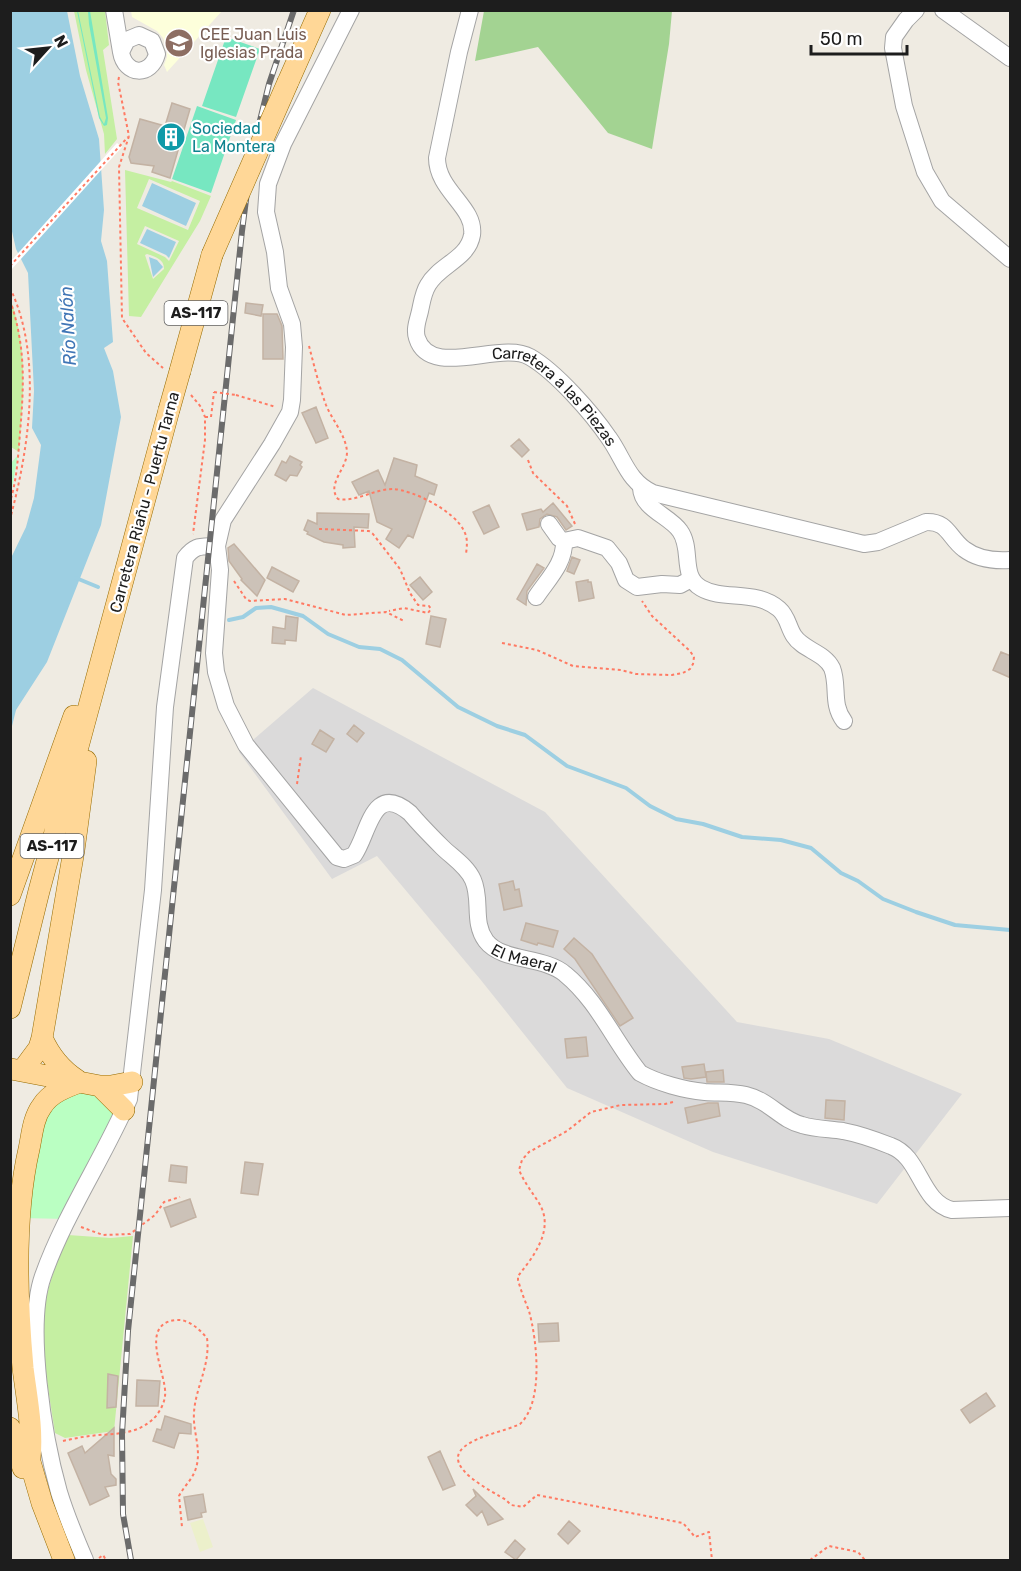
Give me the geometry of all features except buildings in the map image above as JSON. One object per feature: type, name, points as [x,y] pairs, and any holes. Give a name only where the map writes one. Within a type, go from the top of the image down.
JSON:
[{"type":"main road","name":"Carretera Riañu - Puertu Tarna","points":[[10,1008],[94,685],[212,255],[320,10]]},
{"type":"main road","points":[[10,895],[81,696],[106,641]]},
{"type":"main road","points":[[21,1070],[39,1048],[42,1038],[75,839],[91,729],[94,685]]},
{"type":"main road","points":[[42,1038],[54,1061],[66,1073],[90,1084],[124,1110]]},
{"type":"main road","points":[[21,1070],[90,1084],[117,1086],[132,1082]]},
{"type":"main road","points":[[21,1070],[38,1082],[40,1089],[25,1168],[20,1218],[19,1299],[23,1368],[32,1436],[30,1459]]},
{"type":"main road","points":[[36,1115],[43,1103],[53,1094],[66,1087],[90,1084]]},
{"type":"main road","points":[[10,1383],[42,1503],[64,1560]]},
{"type":"main road","points":[[10,1428],[29,1484],[42,1503]]},
{"type":"street","points":[[115,10],[122,20],[139,35],[146,37],[155,47],[157,54],[151,66],[145,70],[131,69],[125,65],[115,10]]},
{"type":"street","points":[[290,412],[294,347],[292,324],[279,288],[275,252],[266,212],[268,184],[283,144],[351,10]]},
{"type":"street","name":"Carretera a las Piezas","points":[[470,10],[459,52],[437,158],[437,168],[445,186],[466,211],[470,219],[472,235],[463,252],[428,284],[416,327],[417,339],[429,353],[441,357],[459,358],[508,351],[519,352],[530,357],[565,385],[608,436],[634,482],[642,488]]},
{"type":"street","points":[[916,10],[894,37],[892,48],[904,105],[925,172],[942,201],[1011,259]]},
{"type":"street","points":[[943,10],[1011,58]]},
{"type":"street","points":[[121,52],[127,40],[139,35]]},
{"type":"street","name":"El Maeral","points":[[290,412],[273,444],[224,520],[218,553],[220,570],[214,653],[216,672],[226,706],[246,745],[337,857],[350,858],[358,849],[363,833],[376,809],[384,804],[393,803],[402,806],[459,862],[472,878],[478,894],[477,921],[487,942],[508,954],[545,963],[566,974],[593,1005],[640,1073],[649,1078],[688,1089],[734,1093],[758,1098],[803,1126],[844,1131],[893,1147],[906,1156],[930,1194],[944,1208],[952,1210],[1011,1208]]},
{"type":"street","points":[[844,721],[837,708],[834,678],[829,663],[794,637],[788,621],[779,609],[758,598],[708,591],[691,579],[687,547],[680,530],[650,505],[642,494],[642,488],[653,493],[864,544],[878,542],[926,522],[933,522],[940,524],[967,551],[995,561],[1011,560]]},
{"type":"street","points":[[549,524],[559,538],[607,548],[619,563],[626,580],[633,586],[643,588],[662,584],[680,585],[691,579]]},
{"type":"street","points":[[536,597],[560,563],[564,549],[571,540]]},
{"type":"street","points":[[86,1560],[60,1493],[48,1441],[40,1385],[36,1314],[43,1275],[68,1219],[129,1099],[153,890],[165,707],[185,558],[192,549],[198,547],[218,553]]},
{"type":"path","points":[[118,82],[129,136],[119,167],[122,318],[146,353],[178,378],[201,407],[205,417],[206,440],[198,484],[192,549]]},
{"type":"path","points":[[10,266],[129,136]]},
{"type":"path","points":[[10,288],[21,318],[26,342],[29,384],[22,474],[10,519]]},
{"type":"path","points":[[10,300],[21,343],[24,379],[18,474],[10,502]]},
{"type":"path","points":[[309,343],[327,407],[346,444],[347,457],[334,485],[335,496],[338,500],[346,501],[392,489],[401,490],[424,500],[443,509],[462,526],[467,541],[466,554]]},
{"type":"path","points":[[205,417],[211,417],[214,392],[236,395],[290,412]]},
{"type":"path","points":[[528,460],[534,473],[567,506],[571,540]]},
{"type":"path","points":[[218,553],[246,599],[250,601],[285,599],[346,615],[386,612],[404,608],[428,613],[431,609],[429,606],[418,605],[400,569],[369,531],[319,529]]},
{"type":"path","points":[[502,643],[537,650],[573,666],[621,670],[645,675],[676,675],[690,669],[693,657],[681,642],[652,616],[641,600],[640,593],[643,588]]},
{"type":"path","points":[[386,612],[404,621]]},
{"type":"path","points":[[294,805],[301,756]]},
{"type":"path","points":[[688,1089],[682,1096],[665,1104],[621,1105],[591,1112],[567,1131],[529,1152],[520,1164],[522,1176],[542,1208],[544,1225],[539,1246],[518,1276],[535,1341],[537,1376],[534,1392],[525,1420],[463,1447],[459,1459],[460,1466],[469,1477],[511,1505],[523,1508],[537,1495],[683,1523],[695,1537],[709,1532],[712,1560],[716,1560]]},
{"type":"path","points":[[68,1219],[95,1233],[130,1234],[155,1215],[164,1202],[180,1197]]},
{"type":"path","points":[[48,1441],[61,1442],[92,1436],[122,1434],[151,1422],[160,1410],[165,1397],[157,1354],[157,1335],[167,1322],[175,1320],[187,1322],[196,1327],[207,1338],[208,1357],[195,1409],[194,1421],[198,1446],[196,1468],[193,1477],[179,1496],[182,1527]]},
{"type":"path","points":[[810,1560],[829,1546],[858,1552],[865,1560]]},
{"type":"path","points":[[100,1560],[98,1558],[103,1555],[106,1560]]},
{"type":"shaded area","name":"CEE Juan Luis Iglesias Prada","points":[[131,10],[222,11],[167,72],[164,65],[167,48],[163,38],[157,31],[132,17]]},
{"type":"shaded area","points":[[313,688],[545,812],[737,1022],[829,1039],[962,1094],[877,1204],[713,1152],[567,1088],[377,856],[332,879],[239,752]]},
{"type":"shaded area","points":[[203,1519],[213,1547],[200,1552],[190,1523]]},
{"type":"green space","points":[[74,11],[105,11],[109,45],[103,50],[117,139],[105,154],[104,134],[86,70]]},
{"type":"green space","points":[[77,11],[100,117],[104,124],[106,118],[89,24],[88,11],[90,11],[108,118],[107,125],[104,126],[99,118]]},
{"type":"green space","points":[[484,11],[672,11],[652,149],[608,133],[538,47],[475,61]]},
{"type":"green space","points":[[226,37],[260,49],[236,117],[202,106]]},
{"type":"green space","points":[[197,106],[236,120],[211,193],[172,179]]},
{"type":"green space","points":[[125,170],[172,181],[211,196],[200,221],[141,317],[129,316]],"holes":[[[149,179],[200,201],[188,230],[137,208]],[[145,226],[179,241],[169,261],[137,244]],[[145,255],[156,257],[164,266],[164,269],[153,279]]]},
{"type":"green space","points":[[11,300],[20,340],[23,376],[19,452],[11,447]]},
{"type":"green space","points":[[18,455],[11,494],[11,463]]},
{"type":"green space","points":[[80,1082],[124,1110],[68,1219],[20,1218],[36,1115]]},
{"type":"green space","points":[[68,1235],[111,1238],[133,1236],[114,1431],[65,1438],[55,1433],[45,1367],[43,1333],[48,1291]]},
{"type":"water","name":"Río Nalón","points":[[11,11],[67,11],[80,76],[99,139],[104,210],[101,241],[107,261],[113,342],[104,348],[113,371],[121,417],[101,525],[47,662],[16,710],[11,730],[11,558],[26,527],[34,498],[41,445],[32,428],[34,391],[28,273],[16,249],[11,227]]},
{"type":"water","points":[[152,183],[196,203],[186,226],[142,206]]},
{"type":"water","points":[[147,229],[176,242],[169,258],[140,243]]},
{"type":"water","points":[[149,257],[157,260],[163,267],[153,277]]},
{"type":"pier","points":[[117,143],[122,147],[11,270],[11,261]]},
{"type":"waterway","points":[[76,578],[98,587]]},
{"type":"waterway","points":[[229,620],[243,617],[256,608],[271,607],[303,616],[328,634],[359,647],[380,649],[402,660],[458,707],[497,726],[525,735],[567,766],[626,788],[650,806],[676,819],[703,824],[742,837],[781,840],[811,848],[841,873],[858,881],[883,899],[955,925],[1010,930]]},
{"type":"railway","points":[[131,1560],[123,1514],[122,1434],[128,1331],[242,231],[252,153],[269,84],[294,10]]},
{"type":"place","name":"CEE Juan Luis Iglesias Prada","points":[[179,43]]},
{"type":"place","name":"Sociedad La Montera","points":[[171,137]]}]
